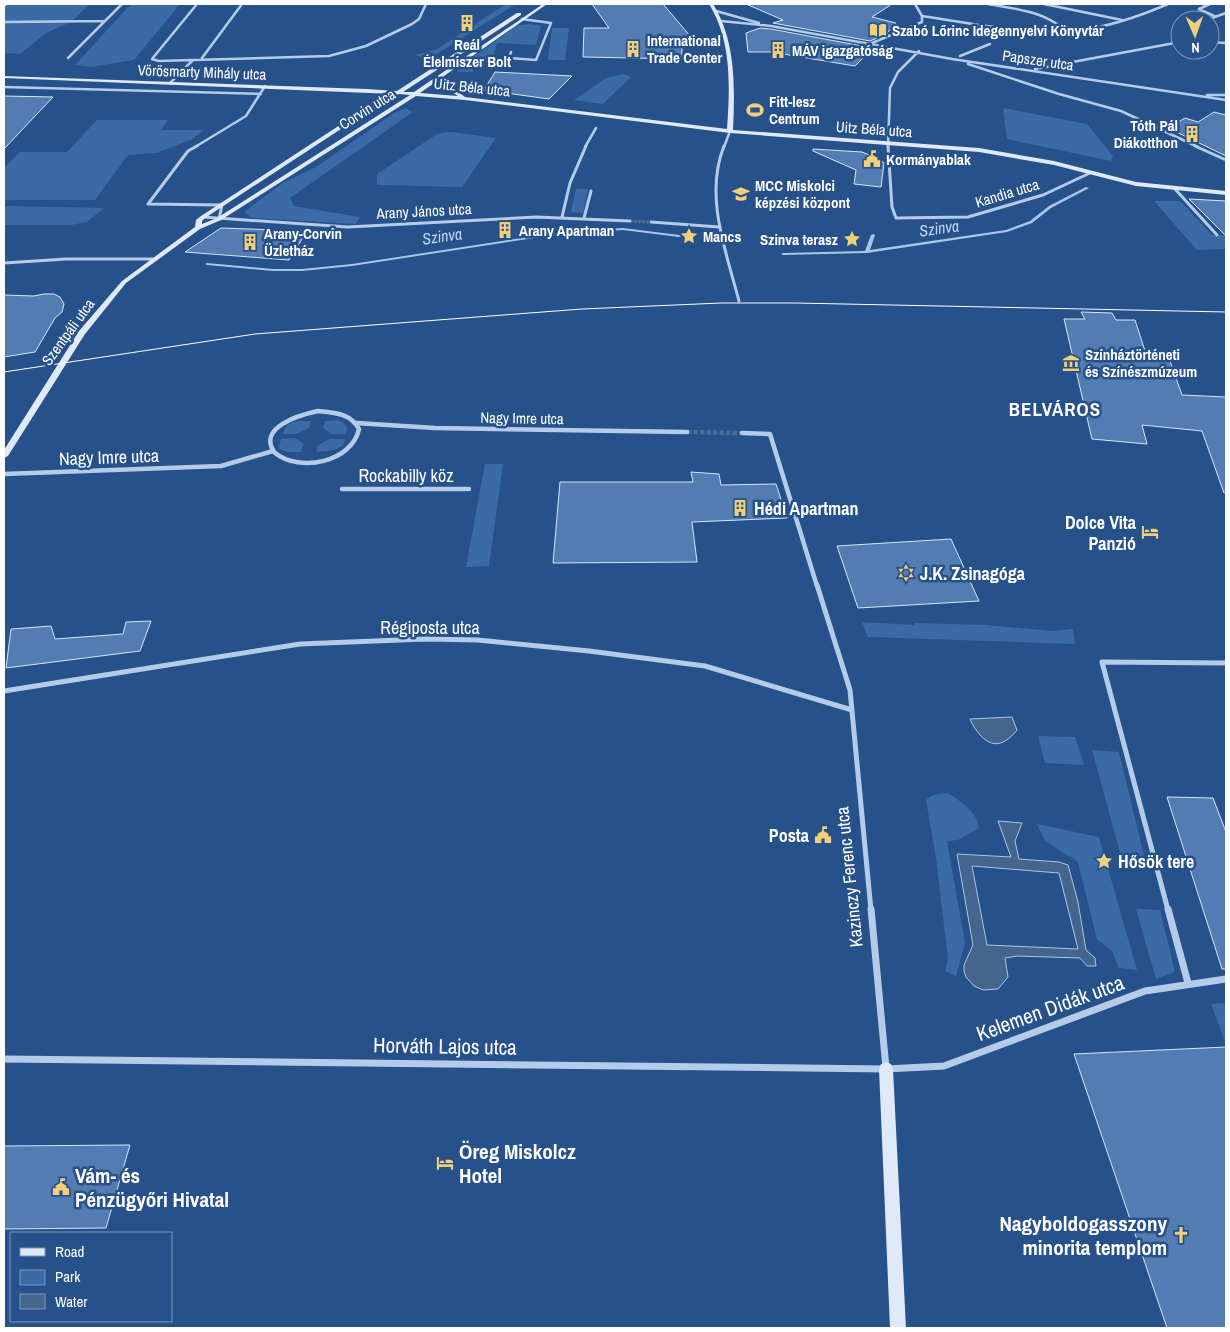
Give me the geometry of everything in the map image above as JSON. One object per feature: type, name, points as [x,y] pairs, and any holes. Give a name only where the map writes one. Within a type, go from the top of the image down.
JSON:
[{"type":"street","points":[[68,58],[122,4]]},
{"type":"street","name":"Vörösmarty Mihály utca","points":[[193,60],[159,61],[152,59],[197,4]]},
{"type":"street","points":[[202,58],[242,4]]},
{"type":"street","points":[[170,83],[193,60],[202,58],[334,56],[364,47],[412,24],[419,19],[426,4]]},
{"type":"street","name":"Corvin utca","points":[[203,217],[534,4]]},
{"type":"street","name":"Corvin utca","points":[[175,244],[198,228],[219,219],[415,94],[545,4]]},
{"type":"street","points":[[711,4],[721,21],[732,98],[730,131],[719,160],[716,189],[719,227],[739,301]]},
{"type":"street","points":[[872,44],[922,22],[922,16],[915,4]]},
{"type":"street","points":[[988,4],[1043,16],[1056,21],[1065,30]]},
{"type":"street","points":[[1044,4],[1122,20]]},
{"type":"street","points":[[922,16],[1009,27],[1065,30],[1088,28],[1122,20],[1168,4]]},
{"type":"street","points":[[1201,10],[1199,9],[1210,4]]},
{"type":"street","points":[[716,11],[771,26]]},
{"type":"street","points":[[511,52],[509,58],[536,60],[551,23],[522,20]]},
{"type":"street","points":[[4,22],[105,21]]},
{"type":"street","points":[[721,21],[771,26]]},
{"type":"street","name":"Papszer utca","points":[[771,26],[956,60],[1226,100]]},
{"type":"street","points":[[960,56],[990,44]]},
{"type":"street","points":[[1028,70],[1170,44]]},
{"type":"street","points":[[888,143],[890,88],[898,72],[919,52]]},
{"type":"street","points":[[956,60],[1059,94],[1121,111],[1226,160]]},
{"type":"street","points":[[440,76],[444,84],[465,98]]},
{"type":"street","name":"Vörösmarty Mihály utca","points":[[4,77],[399,92]]},
{"type":"street","points":[[219,219],[222,205],[148,204],[188,151],[239,122],[252,109],[265,86]]},
{"type":"street","points":[[4,87],[261,94]]},
{"type":"street","points":[[366,90],[374,96],[377,102],[375,106]]},
{"type":"street","name":"Uitz Béla utca","points":[[399,92],[465,98],[730,131],[1004,154],[1136,184],[1226,193]]},
{"type":"street","name":"Papszer utca","points":[[1202,96],[1226,95]]},
{"type":"street","points":[[400,102],[425,98],[465,98]]},
{"type":"street","points":[[562,217],[571,180],[586,143],[596,128]]},
{"type":"street","name":"Kandia utca","points":[[888,143],[892,206],[896,218],[968,216],[1043,195],[1090,173]]},
{"type":"street","points":[[1175,189],[1217,235]]},
{"type":"street","points":[[584,218],[591,191]]},
{"type":"street","points":[[198,228],[199,220],[203,217]]},
{"type":"street","name":"Arany János utca","points":[[203,217],[348,227],[562,217],[630,221]]},
{"type":"street","points":[[651,222],[719,227]]},
{"type":"street","name":"Szentpáli utca","points":[[4,456],[82,332],[124,282],[175,244]]},
{"type":"street","points":[[4,263],[94,259],[154,259]]},
{"type":"street","points":[[330,411],[341,413],[356,423],[359,430],[354,445],[335,458],[306,463],[293,462],[282,458],[274,451],[271,445],[271,437],[283,423],[293,417],[311,412],[330,411]]},
{"type":"street","name":"Nagy Imre utca","points":[[356,423],[435,428],[687,432]]},
{"type":"street","name":"Kazinczy Ferenc utca","points":[[742,433],[770,434],[850,690],[886,1069],[898,1328]]},
{"type":"street","name":"Nagy Imre utca","points":[[4,474],[221,466],[274,451]]},
{"type":"street","name":"Rockabilly köz","points":[[342,489],[469,489]]},
{"type":"street","name":"Régiposta utca","points":[[4,691],[300,644],[425,639],[478,640],[588,651],[705,666],[852,710]]},
{"type":"street","points":[[1188,983],[1102,662],[1226,663]]},
{"type":"street","name":"Kelemen Didák utca","points":[[886,1069],[944,1066],[1145,991],[1188,983],[1226,979]]},
{"type":"street","name":"Horváth Lajos utca","points":[[4,1059],[886,1069]]},
{"type":"green space","points":[[4,4],[90,4],[71,22],[46,33],[20,54],[4,53]]},
{"type":"green space","points":[[131,4],[180,4],[134,60],[91,67],[75,65]]},
{"type":"green space","points":[[506,4],[516,4],[432,57],[415,55],[437,49]]},
{"type":"green space","points":[[531,24],[541,26],[536,45],[497,43],[492,61],[473,61],[473,72],[457,72],[459,67],[518,25]]},
{"type":"green space","points":[[552,28],[569,28],[565,60],[548,60]]},
{"type":"green space","points":[[623,74],[631,77],[603,104],[574,100],[606,78]]},
{"type":"green space","points":[[405,108],[413,112],[290,198],[294,206],[360,217],[356,224],[252,218],[244,212],[283,183],[316,167],[393,114]]},
{"type":"green space","points":[[1003,108],[1087,124],[1113,156],[1111,161],[1007,139]]},
{"type":"green space","points":[[97,120],[168,120],[161,130],[204,130],[192,139],[157,153],[128,155],[95,200],[4,200],[4,168],[20,152],[67,152]]},
{"type":"green space","points":[[451,132],[496,138],[462,187],[377,185],[377,174],[437,134]]},
{"type":"green space","points":[[576,189],[588,189],[583,213],[571,212]]},
{"type":"green space","points":[[1154,201],[1180,201],[1212,235],[1224,235],[1226,238],[1226,249],[1197,250]]},
{"type":"green space","points":[[4,207],[104,208],[87,222],[71,225],[4,225]]},
{"type":"green space","points":[[338,420],[347,427],[346,434],[332,434],[323,428],[325,421]]},
{"type":"green space","points":[[299,421],[311,421],[309,428],[296,434],[283,434],[288,425]]},
{"type":"green space","points":[[295,438],[304,444],[301,452],[281,450],[279,446],[281,439]]},
{"type":"green space","points":[[330,439],[345,439],[343,446],[330,451],[316,452],[318,445]]},
{"type":"green space","points":[[485,464],[503,464],[489,566],[466,567]]},
{"type":"green space","points":[[862,622],[914,625],[914,623],[986,625],[1052,631],[1073,629],[1075,644],[868,637]]},
{"type":"green space","points":[[1038,736],[1075,737],[1084,765],[1045,763]]},
{"type":"green space","points":[[1092,750],[1119,752],[1145,860],[1122,860]]},
{"type":"green space","points":[[948,793],[972,812],[979,828],[958,840],[947,841],[965,943],[956,976],[945,971],[948,958],[936,858],[926,800],[933,795]]},
{"type":"green space","points":[[1037,824],[1099,837],[1137,970],[1119,968],[1112,951],[1097,939],[1078,862],[1045,841]]},
{"type":"green space","points":[[1136,909],[1160,910],[1175,972],[1156,979]]},
{"type":"green space","points":[[1226,1003],[1226,1044],[1211,1004]]},
{"type":"water","points":[[1012,717],[1017,730],[1009,739],[999,743],[988,742],[983,738],[975,729],[970,719]]},
{"type":"water","points":[[998,821],[1022,823],[1015,841],[1019,859],[1059,862],[1068,865],[1078,902],[1086,950],[1095,958],[1096,966],[1087,966],[1080,958],[1017,956],[1005,958],[1008,977],[998,989],[983,990],[974,986],[966,977],[964,965],[973,945],[957,854],[1011,857]],"holes":[[[972,866],[1059,873],[1078,949],[987,945]]]},
{"type":"building","name":"International Trade Center","points":[[592,4],[663,4],[691,37],[682,41],[682,59],[583,57],[584,28],[609,28]]},
{"type":"building","points":[[746,4],[892,4],[872,17],[896,23],[886,34],[870,41],[773,23],[783,20]]},
{"type":"building","name":"MÁV igazgatóság","points":[[760,28],[873,48],[855,66],[771,52],[748,52],[746,33]]},
{"type":"building","points":[[495,72],[572,76],[549,99],[484,90]]},
{"type":"building","points":[[4,96],[53,97],[4,149]]},
{"type":"building","name":"Tóth Pál Diákotthon","points":[[1214,112],[1226,115],[1226,156],[1168,128],[1185,118],[1198,122]]},
{"type":"building","points":[[813,149],[862,152],[875,157],[884,163],[881,187],[854,184],[856,170],[813,151]]},
{"type":"building","points":[[1189,199],[1226,201],[1226,236]]},
{"type":"building","name":"Arany-Corvin Üzletház","points":[[221,228],[307,231],[289,260],[185,252]]},
{"type":"building","points":[[54,294],[60,297],[64,304],[62,312],[55,318],[35,352],[4,357],[4,295],[34,296]]},
{"type":"building","points":[[1081,312],[1112,313],[1116,320],[1135,320],[1148,360],[1170,361],[1182,395],[1226,397],[1226,492],[1224,493],[1202,431],[1142,425],[1147,444],[1092,439],[1064,319],[1085,319]]},
{"type":"building","points":[[691,472],[719,474],[721,485],[776,484],[787,518],[692,522],[697,562],[553,563],[560,482],[693,482]]},
{"type":"building","name":"J.K. Zsinagóga","points":[[951,539],[979,601],[858,608],[837,546]]},
{"type":"building","points":[[151,621],[140,651],[6,668],[11,629],[51,626],[55,639],[123,634],[126,622]]},
{"type":"building","points":[[1167,797],[1213,798],[1226,832],[1226,969],[1222,969]]},
{"type":"building","name":"Nagyboldogasszony minorita templom","points":[[1226,1047],[1226,1328],[1167,1328],[1074,1054]]},
{"type":"building","name":"Vám- és Pénzügyőri Hivatal","points":[[130,1145],[106,1228],[4,1229],[4,1146]]},
{"type":"waterway","name":"Szinva","points":[[867,252],[1007,231],[1031,222],[1050,207],[1087,188]]},
{"type":"waterway","name":"Szinva","points":[[207,264],[273,270],[302,270],[352,265],[561,233],[623,229],[679,236]]},
{"type":"waterway","points":[[867,252],[873,235]]},
{"type":"waterway","name":"Szinva","points":[[783,254],[867,252]]},
{"type":"tunnel","points":[[630,221],[651,222]]},
{"type":"tunnel","points":[[687,432],[742,433]]},
{"type":"tram line","points":[[4,372],[255,334],[582,309],[721,303],[796,303],[1226,312]]},
{"type":"place","name":"Reál Élelmiszer Bolt","points":[[467,23]]},
{"type":"place","name":"Szabó Lőrinc Idegennyelvi Könyvtár","points":[[878,30]]},
{"type":"place","name":"International Trade Center","points":[[633,49]]},
{"type":"place","name":"MÁV igazgatóság","points":[[778,50]]},
{"type":"place","name":"Fitt-lesz Centrum","points":[[755,110]]},
{"type":"place","name":"Tóth Pál Diákotthon","points":[[1192,134]]},
{"type":"place","name":"Kormányablak","points":[[872,159]]},
{"type":"place","name":"MCC Miskolci képzési központ","points":[[741,194]]},
{"type":"place","name":"Arany Apartman","points":[[505,230]]},
{"type":"place","name":"Mancs","points":[[689,236]]},
{"type":"place","name":"Szinva terasz","points":[[852,239]]},
{"type":"place","name":"Arany-Corvin Üzletház","points":[[250,242]]},
{"type":"place","name":"Színháztörténeti és Színészmúzeum","points":[[1071,363]]},
{"type":"place","name":"Hédi Apartman","points":[[740,508]]},
{"type":"place","name":"Dolce Vita Panzió","points":[[1150,532]]},
{"type":"place","name":"J.K. Zsinagóga","points":[[906,573]]},
{"type":"place","name":"Posta","points":[[823,835]]},
{"type":"place","name":"Hősök tere","points":[[1104,861]]},
{"type":"place","name":"Öreg Miskolcz Hotel","points":[[445,1163]]},
{"type":"place","name":"Vám- és Pénzügyőri Hivatal","points":[[61,1187]]},
{"type":"place","name":"Nagyboldogasszony minorita templom","points":[[1181,1235]]},
{"type":"district","name":"BELVÁROS","points":[[1055,409]]}]
